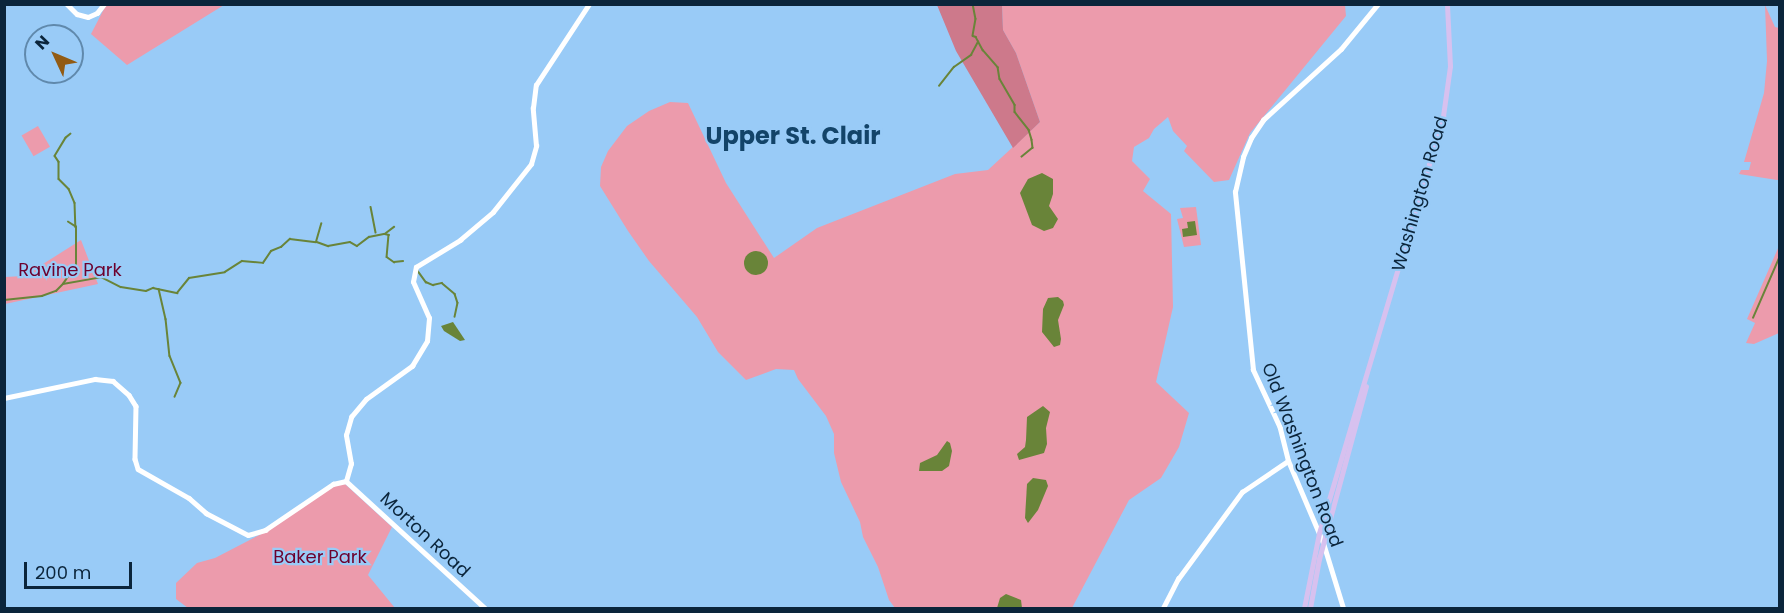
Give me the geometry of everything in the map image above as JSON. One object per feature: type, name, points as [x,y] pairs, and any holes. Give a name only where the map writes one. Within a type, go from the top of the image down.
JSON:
[{"type":"main road","name":"Washington Road","points":[[1304,609],[1319,533],[1367,381],[1443,116],[1450,59],[1447,4]]},
{"type":"main road","name":"Washington Road","points":[[1310,609],[1323,543],[1367,381]]},
{"type":"street","points":[[68,4],[77,14],[88,16],[97,13],[104,4]]},
{"type":"street","points":[[4,398],[95,379],[113,381],[129,395],[136,406],[135,459],[138,469],[189,498],[206,513],[248,535],[265,530],[333,484],[346,481],[351,464],[346,435],[351,417],[366,399],[412,366],[427,341],[429,318],[413,282],[416,267],[460,240],[493,212],[531,164],[536,146],[533,108],[536,85],[589,4]]},
{"type":"street","name":"Old Washington Road","points":[[1343,609],[1323,543],[1288,461],[1275,416],[1261,391],[1253,370],[1235,202],[1237,178],[1251,138],[1263,120],[1341,49],[1378,4]]},
{"type":"street","points":[[1163,609],[1178,579],[1242,492],[1288,461]]},
{"type":"street","name":"Morton Road","points":[[346,481],[485,609]]},
{"type":"green space","points":[[106,5],[224,5],[127,65],[91,34]]},
{"type":"green space","points":[[1002,5],[1345,5],[1346,16],[1250,133],[1229,180],[1214,182],[1184,151],[1187,146],[1173,131],[1168,117],[1154,129],[1149,138],[1134,147],[1132,161],[1150,179],[1143,191],[1171,214],[1173,307],[1156,382],[1189,413],[1179,447],[1161,478],[1129,500],[1072,608],[895,608],[889,600],[878,567],[863,537],[860,522],[841,482],[834,453],[834,434],[826,416],[798,379],[794,370],[776,369],[746,380],[718,352],[697,317],[649,261],[628,231],[600,186],[601,167],[608,151],[627,126],[649,111],[670,102],[688,103],[726,183],[774,258],[817,228],[955,174],[988,170],[1040,122],[1016,53],[1003,30]]},
{"type":"green space","points":[[1765,5],[1775,27],[1779,28],[1780,180],[1739,174],[1741,170],[1749,170],[1751,162],[1744,162],[1764,93],[1767,61]]},
{"type":"green space","points":[[38,126],[50,147],[34,156],[22,136]]},
{"type":"green space","points":[[1196,207],[1201,245],[1184,247],[1177,219],[1183,218],[1180,208]]},
{"type":"green space","name":"Ravine Park","points":[[81,240],[98,284],[5,304],[5,277],[24,276]]},
{"type":"green space","points":[[1779,246],[1779,333],[1754,344],[1746,343],[1755,323],[1747,319]]},
{"type":"green space","name":"Baker Park","points":[[336,484],[345,484],[392,527],[368,575],[395,608],[188,608],[176,599],[176,583],[197,563],[215,558],[265,532]]},
{"type":"shaded area","points":[[937,5],[1002,5],[1003,30],[1016,53],[1040,122],[1013,148],[956,51]]},
{"type":"shaded area","points":[[1042,173],[1053,179],[1053,194],[1049,206],[1058,219],[1053,228],[1044,231],[1032,225],[1020,193],[1028,179]]},
{"type":"shaded area","points":[[1195,221],[1197,235],[1183,237],[1182,229],[1188,228],[1187,222]]},
{"type":"shaded area","points":[[756,251],[764,255],[768,263],[764,271],[756,275],[748,271],[744,263],[748,255]]},
{"type":"shaded area","points":[[1058,297],[1064,305],[1058,320],[1060,345],[1054,347],[1042,332],[1043,309],[1048,298]]},
{"type":"shaded area","points":[[453,322],[465,340],[460,341],[444,331],[441,326]]},
{"type":"shaded area","points":[[1043,406],[1050,412],[1044,453],[1019,460],[1017,454],[1025,447],[1027,417]]},
{"type":"shaded area","points":[[947,441],[952,451],[949,466],[942,471],[919,471],[920,463],[937,455]]},
{"type":"shaded area","points":[[1033,478],[1046,480],[1048,486],[1038,510],[1028,523],[1025,518],[1027,484]]},
{"type":"shaded area","points":[[1006,594],[1021,600],[1022,608],[997,608],[1000,598]]},
{"type":"waterway","points":[[973,4],[976,19],[973,36],[998,67],[1000,79],[1015,105],[1015,112],[1029,130],[1033,148],[1022,157]]},
{"type":"waterway","points":[[939,86],[954,67],[971,55],[978,42]]},
{"type":"waterway","points":[[71,134],[55,156],[59,162],[59,179],[69,189],[75,203],[76,227]]},
{"type":"waterway","points":[[371,207],[376,233]]},
{"type":"waterway","points":[[4,300],[42,296],[56,291],[63,284],[76,265],[76,227],[68,222]]},
{"type":"waterway","points":[[63,284],[101,277],[121,287],[146,291],[153,288],[177,293],[189,278],[225,272],[242,261],[263,263],[271,251],[281,247],[290,239],[316,242],[321,224]]},
{"type":"waterway","points":[[386,233],[394,227]]},
{"type":"waterway","points":[[317,242],[328,246],[350,242],[357,246],[369,237],[385,234],[389,235],[387,257],[394,262],[403,261]]},
{"type":"waterway","points":[[1753,318],[1780,256]]},
{"type":"waterway","points":[[418,271],[426,282],[433,285],[442,283],[455,294],[458,303],[455,317]]},
{"type":"waterway","points":[[159,289],[166,319],[170,356],[181,383],[175,397]]},
{"type":"district","name":"Upper St. Clair","points":[[793,136]]}]
